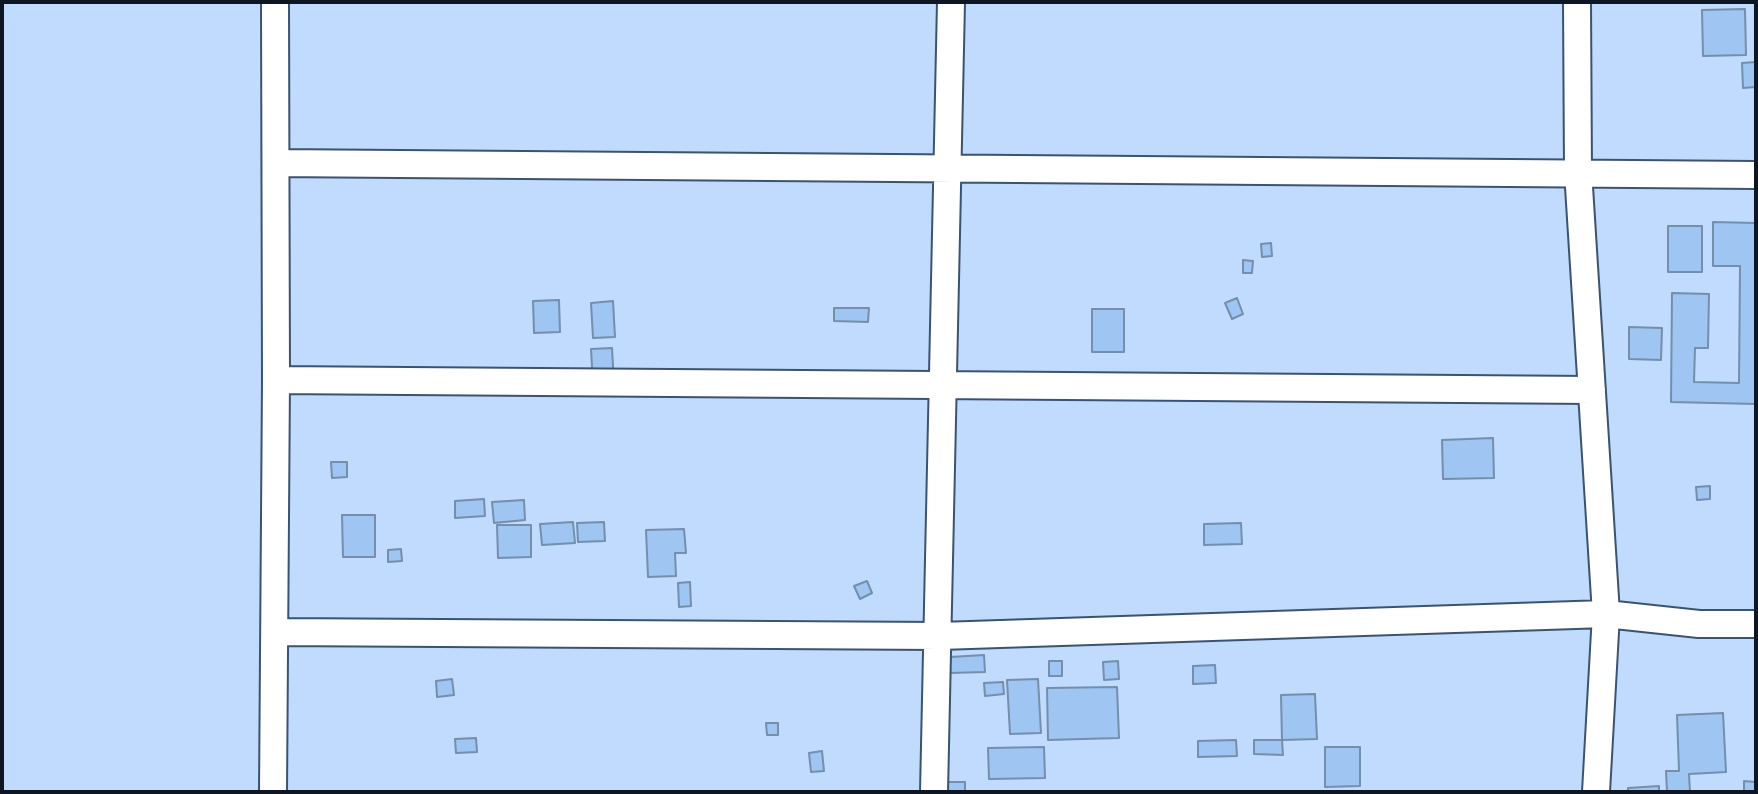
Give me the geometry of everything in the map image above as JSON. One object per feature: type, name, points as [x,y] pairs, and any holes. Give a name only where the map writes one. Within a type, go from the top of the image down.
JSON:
[{"type":"street","points":[[273,792],[275,2]]},
{"type":"street","points":[[934,792],[940,636],[951,2]]},
{"type":"street","points":[[1577,2],[1578,172],[1606,614],[1596,792]]},
{"type":"street","points":[[276,163],[1756,175]]},
{"type":"street","points":[[276,380],[1592,390]]},
{"type":"street","points":[[275,632],[940,636],[1606,614],[1699,624],[1756,624]]},
{"type":"building","points":[[1745,9],[1746,55],[1703,56],[1702,10]]},
{"type":"building","points":[[1756,62],[1756,87],[1743,88],[1742,63]]},
{"type":"building","points":[[1713,222],[1756,223],[1756,404],[1671,402],[1672,293],[1709,294],[1708,348],[1695,348],[1694,382],[1739,383],[1740,266],[1713,266]]},
{"type":"building","points":[[1668,226],[1702,226],[1702,272],[1668,272]]},
{"type":"building","points":[[1271,243],[1272,256],[1262,257],[1261,244]]},
{"type":"building","points":[[1243,260],[1253,261],[1252,273],[1243,273]]},
{"type":"building","points":[[1237,298],[1243,314],[1232,319],[1225,303]]},
{"type":"building","points":[[559,300],[560,332],[534,333],[533,301]]},
{"type":"building","points":[[613,301],[615,337],[593,338],[591,303]]},
{"type":"building","points":[[834,308],[869,308],[868,322],[834,321]]},
{"type":"building","points":[[1092,309],[1124,309],[1124,352],[1092,352]]},
{"type":"building","points":[[1629,327],[1662,328],[1661,360],[1629,359]]},
{"type":"building","points":[[612,348],[614,384],[593,385],[591,349]]},
{"type":"building","points":[[1493,438],[1494,478],[1443,479],[1442,440]]},
{"type":"building","points":[[331,462],[347,462],[347,477],[332,478]]},
{"type":"building","points":[[1710,486],[1710,499],[1697,500],[1696,487]]},
{"type":"building","points":[[484,499],[485,516],[455,518],[455,501]]},
{"type":"building","points":[[524,500],[525,520],[494,523],[492,502]]},
{"type":"building","points":[[342,515],[375,515],[375,557],[343,557]]},
{"type":"building","points":[[573,522],[575,543],[542,545],[540,524]]},
{"type":"building","points":[[604,522],[605,541],[578,542],[577,523]]},
{"type":"building","points":[[1241,523],[1242,544],[1204,545],[1204,524]]},
{"type":"building","points":[[497,525],[531,525],[531,557],[498,558]]},
{"type":"building","points":[[684,529],[686,553],[675,553],[676,576],[648,577],[646,530]]},
{"type":"building","points":[[401,549],[402,561],[388,562],[388,550]]},
{"type":"building","points":[[867,581],[872,593],[860,599],[854,586]]},
{"type":"building","points":[[690,582],[691,606],[679,607],[678,583]]},
{"type":"building","points":[[984,655],[985,672],[950,673],[950,657]]},
{"type":"building","points":[[1049,661],[1062,661],[1062,676],[1049,676]]},
{"type":"building","points":[[1118,661],[1119,679],[1104,680],[1103,662]]},
{"type":"building","points":[[1215,665],[1216,683],[1193,684],[1193,666]]},
{"type":"building","points":[[452,679],[454,695],[437,697],[436,681]]},
{"type":"building","points":[[1038,679],[1041,733],[1010,734],[1007,680]]},
{"type":"building","points":[[1003,682],[1004,694],[985,696],[984,683]]},
{"type":"building","points":[[1117,687],[1119,738],[1048,740],[1047,688]]},
{"type":"building","points":[[1315,694],[1317,739],[1282,740],[1281,695]]},
{"type":"building","points":[[1723,713],[1726,772],[1689,774],[1690,792],[1667,792],[1666,771],[1679,771],[1677,715]]},
{"type":"building","points":[[766,723],[778,723],[778,735],[767,735]]},
{"type":"building","points":[[476,738],[477,752],[456,753],[455,739]]},
{"type":"building","points":[[1236,740],[1237,756],[1198,757],[1198,741]]},
{"type":"building","points":[[1254,740],[1282,740],[1283,755],[1254,754]]},
{"type":"building","points":[[1044,747],[1045,778],[989,779],[988,748]]},
{"type":"building","points":[[1325,747],[1360,747],[1360,786],[1325,787]]},
{"type":"building","points":[[822,751],[824,771],[811,772],[809,753]]},
{"type":"building","points":[[1744,781],[1756,782],[1756,792],[1744,792]]},
{"type":"building","points":[[947,782],[965,782],[965,792],[947,792]]},
{"type":"building","points":[[1659,786],[1659,792],[1628,792],[1628,788]]}]
